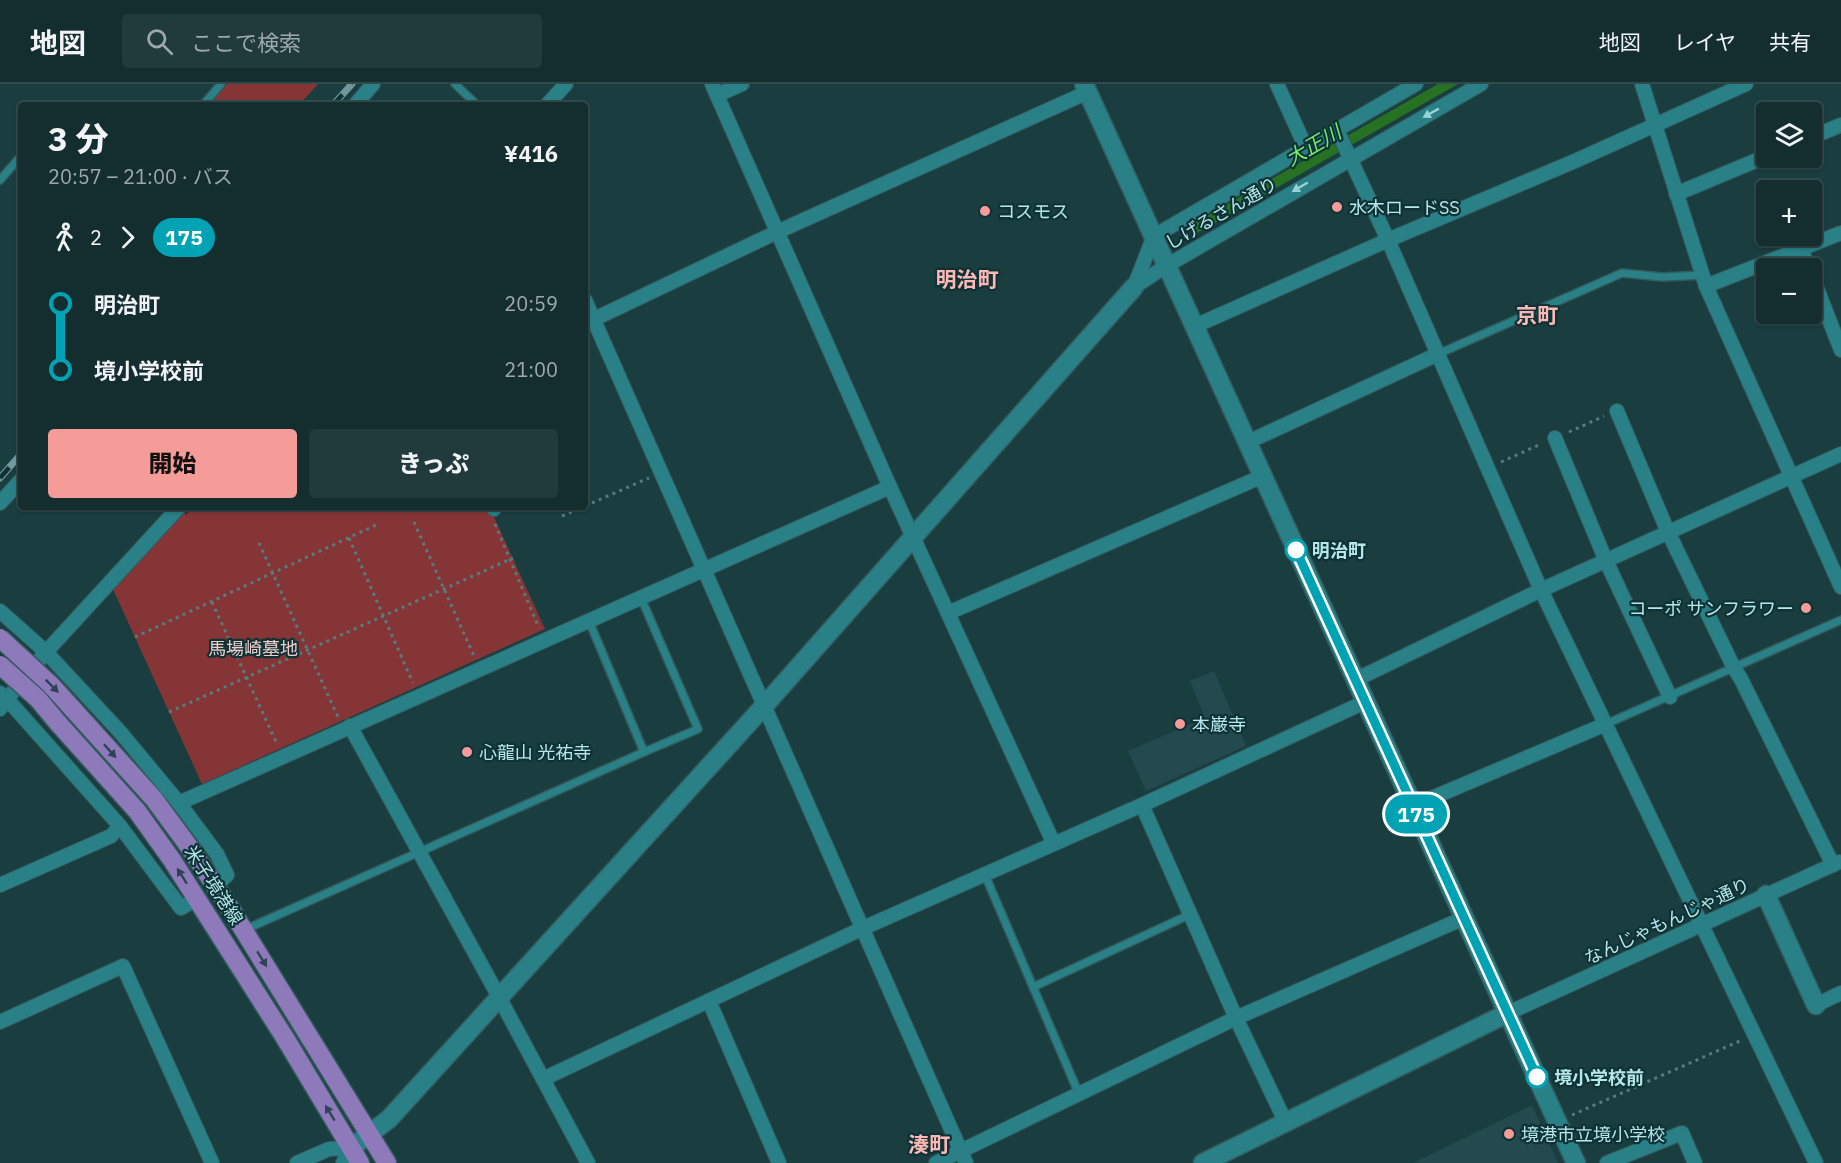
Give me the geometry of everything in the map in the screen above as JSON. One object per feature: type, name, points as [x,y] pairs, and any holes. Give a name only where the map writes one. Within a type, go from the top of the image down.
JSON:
[{"type":"main road","name":"米子境港線","points":[[0,638],[51,685],[154,799],[190,848],[244,930],[387,1163]]},
{"type":"main road","name":"米子境港線","points":[[0,665],[38,699],[137,811],[197,898],[285,1038],[351,1158]]},
{"type":"street","points":[[358,102],[373,84]]},
{"type":"street","points":[[550,102],[566,84]]},
{"type":"street","points":[[742,84],[714,90],[890,487],[1053,842]]},
{"type":"street","points":[[1277,84],[1306,148]]},
{"type":"street","points":[[297,1163],[328,1149],[351,1158],[370,1135],[389,1119],[764,706],[1134,287],[1154,236],[1416,84]]},
{"type":"street","name":"しげるさん通り","points":[[1134,287],[1351,158],[1482,84]]},
{"type":"street","points":[[1642,84],[1704,280],[1841,587]]},
{"type":"street","points":[[1195,326],[1746,84]]},
{"type":"street","points":[[963,1157],[662,473],[589,322],[1086,88],[1576,1163]]},
{"type":"street","points":[[1822,133],[1841,125]]},
{"type":"street","points":[[1336,130],[1388,240],[1541,590],[1816,1163]]},
{"type":"street","points":[[1676,194],[1756,161]]},
{"type":"street","points":[[1704,280],[1801,249],[1841,233]]},
{"type":"street","points":[[1801,249],[1805,258]]},
{"type":"street","points":[[1822,302],[1841,350]]},
{"type":"street","points":[[1248,442],[1438,354]]},
{"type":"street","points":[[1617,411],[1668,532],[1734,668],[1742,679],[1837,863]]},
{"type":"street","points":[[1555,438],[1606,561],[1670,697]]},
{"type":"street","points":[[1355,680],[1541,590],[1841,454]]},
{"type":"street","points":[[948,613],[1263,476]]},
{"type":"street","points":[[0,504],[18,483]]},
{"type":"street","points":[[179,803],[890,487]]},
{"type":"street","points":[[176,510],[2,700],[120,826],[181,908],[197,898]]},
{"type":"street","points":[[0,611],[46,652],[121,733],[179,803],[217,854],[227,875],[215,886]]},
{"type":"street","points":[[543,1078],[861,929],[1053,842],[1142,805],[1365,702]]},
{"type":"street","points":[[1413,806],[1606,724]]},
{"type":"street","points":[[347,728],[421,852],[588,1163]]},
{"type":"street","points":[[1142,805],[1236,1018],[1286,1123]]},
{"type":"street","points":[[0,885],[111,836],[120,826]]},
{"type":"street","name":"なんじゃもんじゃ通り","points":[[1508,1013],[1837,863]]},
{"type":"street","points":[[1766,895],[1815,1005],[1841,993]]},
{"type":"street","points":[[936,1163],[963,1157],[1079,1094],[1236,1018],[1464,918]]},
{"type":"street","points":[[0,1022],[123,966],[212,1163]]},
{"type":"street","points":[[710,1001],[779,1163]]},
{"type":"street","points":[[1203,1163],[1508,1013]]},
{"type":"street","points":[[1607,1163],[1682,1133],[1695,1163]]},
{"type":"lane","points":[[206,102],[221,84]]},
{"type":"lane","points":[[455,84],[474,102]]},
{"type":"lane","points":[[0,180],[18,159]]},
{"type":"lane","points":[[1438,354],[1622,273],[1662,277],[1697,277],[1704,280]]},
{"type":"lane","points":[[244,930],[698,729],[641,598]]},
{"type":"lane","points":[[1606,724],[1841,620]]},
{"type":"lane","points":[[590,621],[644,752]]},
{"type":"lane","points":[[986,874],[1079,1094]]},
{"type":"lane","points":[[1033,987],[1191,914]]},
{"type":"path","points":[[588,505],[662,473]]},
{"type":"path","points":[[493,510],[491,514],[512,559],[544,640]]},
{"type":"path","points":[[562,516],[577,510]]},
{"type":"path","points":[[414,522],[480,669]]},
{"type":"path","points":[[135,637],[376,525]]},
{"type":"path","points":[[349,538],[419,696]]},
{"type":"path","points":[[259,543],[308,651],[347,728]]},
{"type":"path","points":[[170,712],[512,559]]},
{"type":"path","points":[[212,602],[283,756]]},
{"type":"path","points":[[1571,1116],[1753,1035]]},
{"type":"shaded area","points":[[1438,84],[1458,84],[1194,235],[1189,226]]},
{"type":"shaded area","points":[[1214,671],[1246,746],[1146,791],[1128,751],[1205,718],[1190,681]]},
{"type":"shaded area","name":"境港市立境小学校","points":[[1532,1105],[1558,1163],[1413,1163]]},
{"type":"green space","points":[[227,84],[318,84],[302,102],[211,102]]},
{"type":"green space","name":"馬場崎墓地","points":[[190,510],[488,510],[490,515],[493,515],[545,629],[202,784],[112,587],[183,511],[186,515]]},
{"type":"railway","points":[[336,102],[352,84]]},
{"type":"railway","points":[[0,478],[18,457]]},
{"type":"bus line","name":"175","points":[[1296,550],[1537,1077]]},
{"type":"place","name":"水木ロードSS","points":[[1337,207]]},
{"type":"place","name":"コスモス","points":[[985,211]]},
{"type":"place","name":"明治町","points":[[1296,550]]},
{"type":"place","name":"コーポ サンフラワー","points":[[1806,608]]},
{"type":"place","name":"本巌寺","points":[[1180,724]]},
{"type":"place","name":"心龍山 光祐寺","points":[[467,752]]},
{"type":"place","name":"境小学校前","points":[[1537,1077]]},
{"type":"place","name":"境港市立境小学校","points":[[1509,1134]]},
{"type":"district","name":"明治町","points":[[967,279]]},
{"type":"district","name":"京町","points":[[1537,315]]},
{"type":"district","name":"湊町","points":[[929,1144]]},
{"type":"water label","name":"大正川","points":[[1313,145]]}]
